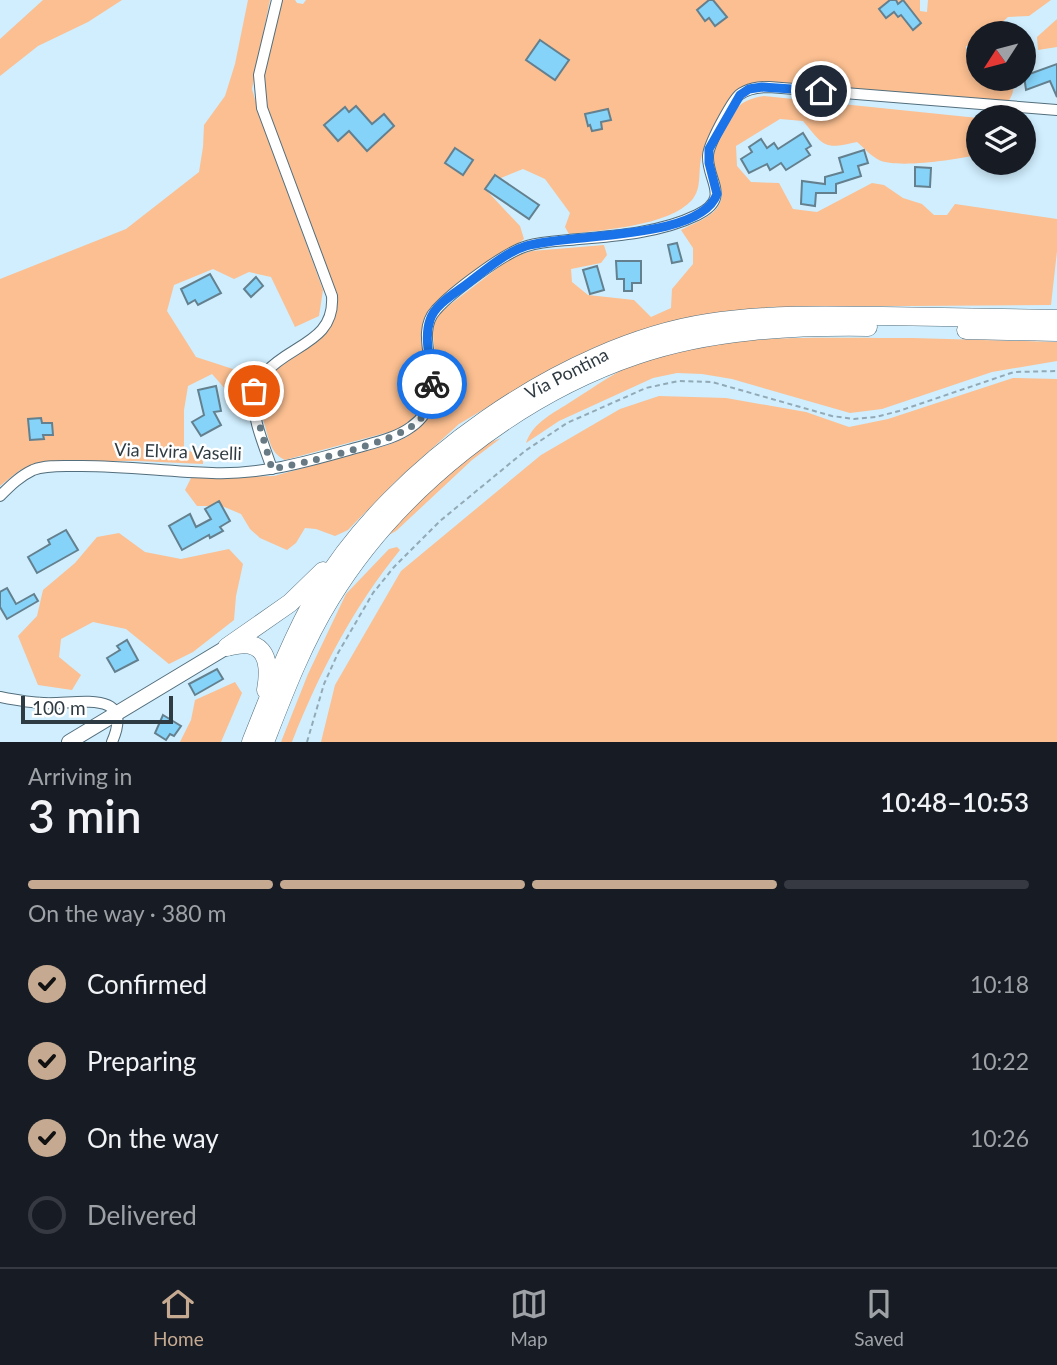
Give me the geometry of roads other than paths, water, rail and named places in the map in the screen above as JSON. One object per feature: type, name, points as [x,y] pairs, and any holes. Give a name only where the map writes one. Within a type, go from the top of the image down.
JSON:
[{"type":"highway","name":"Via Pontina","points":[[251,742],[298,630],[319,591],[371,521],[399,490],[488,418],[580,365],[659,333],[705,323],[781,314],[1057,319]]},
{"type":"highway","name":"Via Pontina","points":[[265,742],[311,634],[331,597],[381,530],[408,500],[452,462],[540,399],[586,376],[638,355],[706,338],[740,333],[853,327],[1057,332]]},
{"type":"highway","points":[[228,647],[304,590],[371,521]]},
{"type":"highway","points":[[228,647],[249,645],[259,649],[267,659],[268,678],[260,720]]},
{"type":"street","points":[[272,469],[255,409],[256,386],[277,361],[322,332],[333,310],[332,296],[262,108],[260,75],[277,0]]},
{"type":"street","name":"Via Elvira Vaselli","points":[[0,496],[23,476],[48,467],[91,466],[211,473],[272,469],[379,441],[406,430],[426,412],[432,398],[428,330],[431,316],[458,290],[512,253],[540,243],[648,230],[682,221],[709,207],[717,194],[708,159],[710,145],[736,99],[749,89],[769,87],[1057,110]]},
{"type":"street","points":[[69,742],[228,647]]},
{"type":"street","points":[[0,697],[44,704],[100,702],[110,706],[117,714],[118,726],[113,742]]}]
